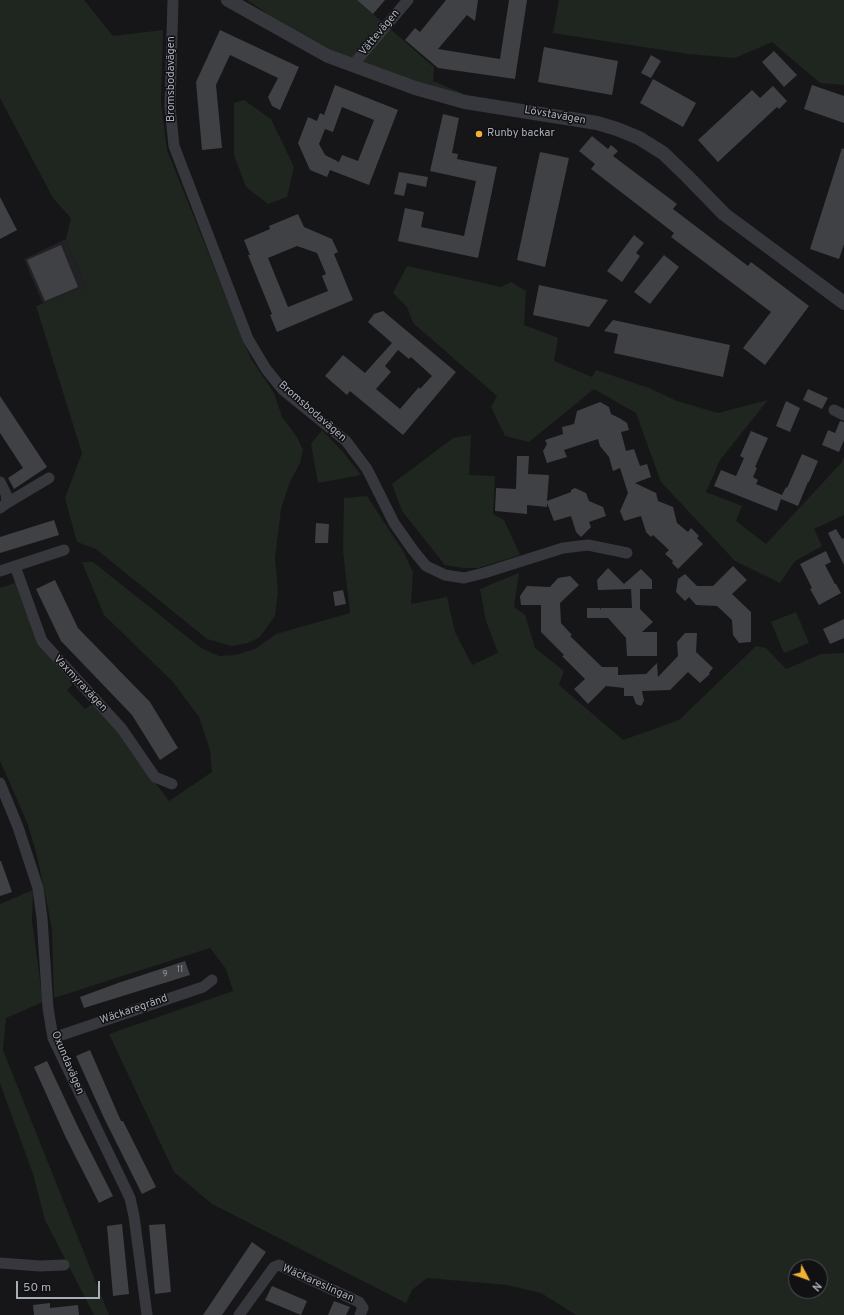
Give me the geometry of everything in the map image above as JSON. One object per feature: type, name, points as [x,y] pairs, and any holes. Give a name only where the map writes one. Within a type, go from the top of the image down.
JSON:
[{"type":"street","name":"Bromsbodavägen","points":[[174,0],[170,107],[174,146],[248,339],[266,369],[283,390],[346,441],[367,469],[394,523],[426,566],[444,575],[464,578],[563,548],[588,545],[627,553]]},
{"type":"street","name":"Lövstavägen","points":[[228,0],[328,56],[432,94],[465,102],[597,123],[618,129],[639,138],[663,153],[724,214],[844,303]]},
{"type":"street","name":"Vättevägen","points":[[352,66],[408,0]]},
{"type":"street","points":[[4,506],[49,478]]},
{"type":"street","points":[[0,482],[6,494],[4,506]]},
{"type":"street","points":[[0,571],[64,550]]},
{"type":"street","name":"Vaxmyravägen","points":[[16,566],[42,642],[122,729],[155,777],[172,784]]},
{"type":"street","name":"Oxundavägen","points":[[0,783],[18,827],[38,888],[42,918],[48,1008],[54,1038],[130,1198],[134,1216],[147,1315]]},
{"type":"street","name":"Wäckaregränd","points":[[54,1038],[203,987],[212,980]]},
{"type":"street","points":[[0,1263],[40,1266],[64,1265]]},
{"type":"street","name":"Wäckareslingan","points":[[239,1315],[274,1266],[279,1265],[359,1302],[363,1308],[360,1315]]},
{"type":"shaded area","points":[[0,0],[84,0],[113,36],[163,30],[161,102],[167,150],[251,359],[274,393],[282,417],[297,437],[303,450],[300,463],[289,484],[281,509],[275,558],[278,592],[275,616],[260,637],[248,643],[232,646],[207,639],[96,549],[77,542],[65,498],[82,453],[36,306],[86,287],[66,239],[71,218],[53,198],[0,98]]},
{"type":"shaded area","points":[[247,0],[357,0],[434,67],[433,81],[462,93],[463,95],[435,89],[334,51],[271,16]]},
{"type":"shaded area","points":[[559,0],[844,0],[844,85],[820,83],[772,42],[735,58],[688,54],[553,33]]},
{"type":"shaded area","points":[[244,100],[271,119],[294,167],[287,197],[268,204],[246,187],[234,155],[234,103]]},
{"type":"shaded area","points":[[66,239],[86,287],[43,304],[24,259]]},
{"type":"shaded area","points":[[407,266],[501,287],[511,282],[526,291],[524,325],[558,338],[554,361],[592,377],[596,370],[649,388],[677,401],[718,413],[768,400],[720,460],[706,492],[742,506],[736,521],[766,544],[841,463],[844,457],[844,515],[814,529],[822,546],[795,561],[780,583],[735,561],[661,482],[636,413],[594,389],[529,442],[505,436],[491,407],[497,396],[413,323],[407,307],[393,293]]},
{"type":"shaded area","points":[[322,430],[343,452],[361,475],[318,483],[311,444]]},
{"type":"shaded area","points":[[471,435],[469,475],[495,476],[493,514],[504,520],[520,555],[478,568],[463,568],[445,565],[402,511],[392,484],[453,438]]},
{"type":"shaded area","points":[[367,496],[403,551],[413,572],[411,604],[447,597],[455,632],[472,665],[498,653],[486,621],[480,589],[519,573],[514,607],[525,615],[535,648],[564,671],[559,685],[623,740],[679,720],[756,646],[766,648],[786,669],[821,654],[844,653],[844,1315],[576,1315],[541,1293],[507,1285],[427,1278],[412,1290],[406,1303],[212,1204],[174,1172],[109,1034],[233,991],[226,969],[210,948],[54,998],[52,929],[36,852],[27,822],[0,761],[0,588],[15,583],[38,644],[73,684],[67,690],[85,709],[92,704],[118,732],[169,801],[212,772],[210,750],[199,717],[173,682],[104,615],[82,562],[93,562],[201,648],[219,656],[235,655],[255,649],[276,634],[350,613],[343,551],[344,498]]},
{"type":"shaded area","points":[[796,612],[809,643],[784,653],[771,622]]},
{"type":"shaded area","points":[[33,890],[32,921],[43,1002],[6,1018],[3,1050],[109,1315],[94,1315],[45,1220],[33,1174],[0,1083],[0,904]]},
{"type":"building","points":[[357,0],[385,0],[373,14]]},
{"type":"building","points":[[446,0],[478,0],[475,21],[467,15],[438,49],[500,59],[509,0],[527,0],[515,79],[438,68],[405,40],[415,28],[420,32]]},
{"type":"building","points":[[220,30],[299,67],[280,110],[272,106],[268,97],[278,78],[230,55],[216,85],[222,148],[202,150],[196,82]]},
{"type":"building","points":[[544,47],[618,61],[612,95],[538,82]]},
{"type":"building","points":[[774,51],[797,75],[784,87],[762,62]]},
{"type":"building","points":[[651,55],[661,61],[651,78],[641,73]]},
{"type":"building","points":[[653,79],[696,103],[683,127],[640,103]]},
{"type":"building","points":[[335,85],[398,110],[369,185],[330,170],[327,177],[310,170],[298,143],[308,117],[317,121],[320,113],[324,115]],"holes":[[[342,107],[374,120],[358,161],[342,155],[339,162],[325,155],[319,144],[325,129],[333,132]]]},
{"type":"building","points":[[812,85],[844,96],[844,123],[804,109]]},
{"type":"building","points":[[773,86],[787,101],[779,109],[777,107],[718,162],[698,140],[752,90],[760,98]]},
{"type":"building","points":[[443,114],[459,118],[452,153],[458,154],[457,159],[497,167],[478,258],[398,241],[405,208],[424,212],[421,227],[464,236],[476,181],[430,171]]},
{"type":"building","points":[[592,136],[608,149],[611,145],[618,151],[613,156],[677,204],[673,209],[748,266],[751,262],[809,306],[765,365],[743,348],[771,312],[671,237],[674,233],[591,169],[595,164],[579,151]]},
{"type":"building","points":[[842,148],[844,149],[844,244],[839,259],[810,249]]},
{"type":"building","points":[[540,152],[569,158],[545,267],[517,260]]},
{"type":"building","points":[[399,172],[428,177],[426,187],[407,183],[404,196],[394,194]]},
{"type":"building","points":[[0,197],[17,230],[0,239]]},
{"type":"building","points":[[298,214],[304,227],[332,239],[338,252],[334,254],[353,300],[277,332],[270,315],[272,314],[248,255],[250,255],[244,240],[270,229],[269,226]],"holes":[[[297,246],[317,253],[326,274],[322,276],[328,291],[288,307],[268,258]]]},
{"type":"building","points":[[634,235],[644,243],[636,253],[640,256],[622,282],[607,271]]},
{"type":"building","points":[[61,245],[78,287],[45,301],[27,260]]},
{"type":"building","points":[[664,255],[679,267],[650,304],[634,292]]},
{"type":"building","points":[[539,285],[608,300],[589,327],[533,315]]},
{"type":"building","points":[[383,311],[456,372],[403,435],[350,391],[347,395],[325,376],[343,355],[365,373],[392,343],[368,322],[374,314]],"holes":[[[398,350],[409,359],[411,357],[432,376],[420,389],[419,387],[400,409],[376,389],[391,372],[385,366]]]},
{"type":"building","points":[[613,320],[730,345],[723,377],[614,353],[618,334],[604,331]]},
{"type":"building","points":[[808,389],[828,398],[822,409],[803,400]]},
{"type":"building","points":[[0,396],[47,467],[14,489],[8,478],[23,468],[0,433]]},
{"type":"building","points":[[786,401],[800,408],[790,432],[776,426]]},
{"type":"building","points":[[600,402],[609,407],[611,414],[627,423],[629,430],[621,432],[626,451],[634,449],[640,466],[647,464],[651,477],[635,483],[656,493],[658,501],[673,507],[677,523],[688,532],[691,528],[699,536],[697,538],[703,544],[678,569],[672,563],[673,561],[665,554],[669,550],[653,535],[651,537],[646,532],[641,516],[624,521],[620,511],[628,493],[620,468],[613,471],[609,457],[600,446],[598,439],[564,450],[567,457],[547,463],[543,451],[547,444],[545,440],[563,434],[562,427],[574,424],[577,411]]},
{"type":"building","points":[[840,421],[844,422],[844,440],[839,452],[822,445],[828,430],[835,433]]},
{"type":"building","points":[[751,431],[768,438],[755,467],[757,468],[753,477],[758,480],[756,484],[782,495],[786,487],[787,488],[802,454],[818,461],[798,506],[781,499],[777,511],[714,486],[721,470],[736,476],[744,458],[740,456]]},
{"type":"building","points":[[517,456],[529,456],[528,474],[549,475],[547,501],[571,492],[571,490],[575,488],[586,493],[589,501],[603,507],[606,516],[589,522],[591,527],[581,537],[576,532],[571,516],[554,521],[547,503],[547,507],[527,505],[527,514],[495,511],[496,488],[516,489]]},
{"type":"building","points":[[54,520],[59,535],[0,553],[0,537]]},
{"type":"building","points":[[316,523],[329,524],[328,543],[315,543]]},
{"type":"building","points":[[836,529],[842,539],[844,538],[844,565],[828,533]]},
{"type":"building","points":[[826,551],[831,562],[825,565],[841,593],[819,605],[810,589],[812,588],[800,564]]},
{"type":"building","points":[[733,566],[747,580],[732,594],[751,612],[751,642],[739,643],[733,635],[732,620],[717,606],[696,605],[689,597],[685,601],[676,592],[678,579],[685,574],[697,586],[713,586]]},
{"type":"building","points":[[608,568],[624,584],[641,569],[652,580],[652,589],[640,589],[640,609],[653,622],[642,632],[657,632],[657,656],[627,656],[626,638],[608,618],[587,618],[587,608],[600,608],[601,610],[601,608],[632,608],[631,589],[598,590],[597,580]]},
{"type":"building","points":[[570,576],[579,585],[560,603],[561,623],[572,635],[570,636],[602,667],[618,667],[618,675],[646,674],[657,663],[658,677],[678,656],[677,642],[685,633],[697,633],[696,652],[713,668],[709,673],[710,674],[700,683],[688,672],[670,690],[642,691],[644,701],[641,706],[636,704],[633,696],[624,696],[624,688],[606,686],[588,704],[574,689],[585,679],[541,632],[541,605],[521,605],[520,596],[527,586],[550,587],[558,578]]},
{"type":"building","points":[[55,580],[78,628],[150,702],[178,748],[160,760],[132,715],[61,641],[36,589]]},
{"type":"building","points":[[343,590],[346,604],[335,606],[333,592]]},
{"type":"building","points":[[844,619],[844,638],[830,644],[823,629]]},
{"type":"building","points":[[0,861],[12,892],[0,896]]},
{"type":"building","points":[[185,961],[190,975],[84,1008],[80,997]]},
{"type":"building","points":[[90,1050],[121,1121],[123,1121],[156,1187],[142,1194],[104,1118],[76,1056]]},
{"type":"building","points":[[47,1061],[113,1196],[99,1203],[66,1138],[34,1067]]},
{"type":"building","points":[[122,1224],[129,1294],[113,1296],[107,1226]]},
{"type":"building","points":[[165,1224],[171,1292],[155,1294],[149,1225]]},
{"type":"building","points":[[252,1242],[266,1252],[222,1315],[203,1315]]},
{"type":"building","points":[[272,1286],[307,1301],[301,1315],[265,1300]]},
{"type":"building","points":[[334,1301],[350,1307],[346,1315],[328,1315]]},
{"type":"building","points":[[50,1303],[50,1308],[78,1305],[79,1315],[34,1315],[33,1305]]},
{"type":"place","name":"Runby backar","points":[[479,134]]}]
